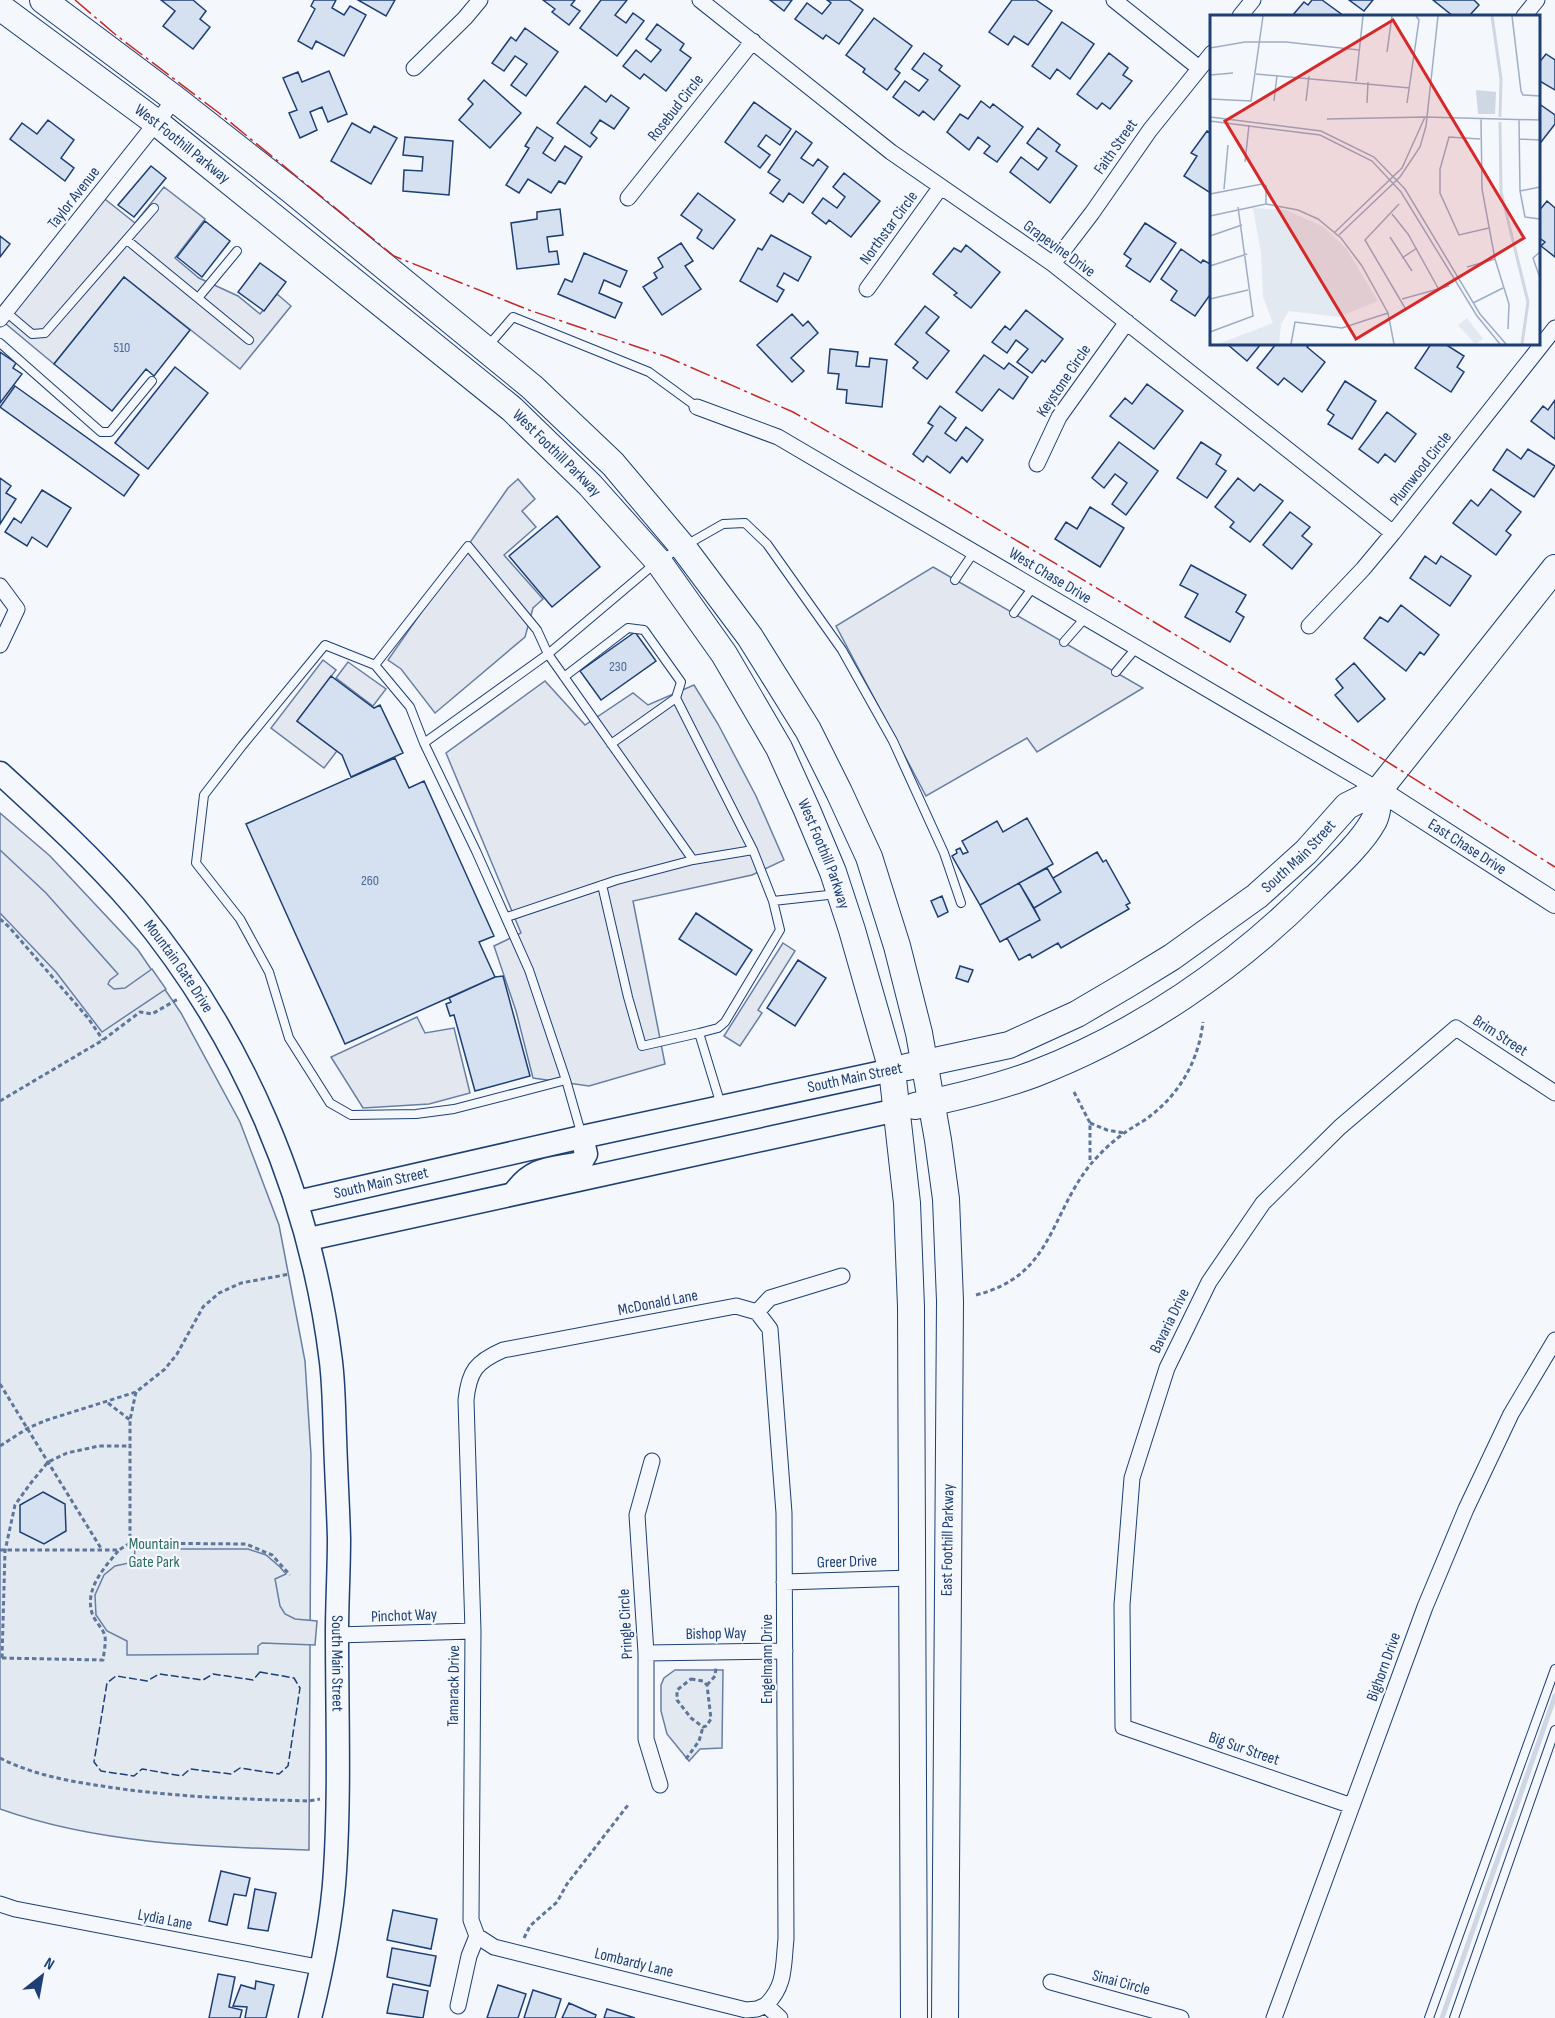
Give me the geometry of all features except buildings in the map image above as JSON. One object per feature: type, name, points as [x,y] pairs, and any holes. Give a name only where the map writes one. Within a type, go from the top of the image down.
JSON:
[{"type":"main road","name":"West Foothill Parkway","points":[[42,0],[175,99],[300,197],[532,387],[613,464],[682,546],[750,637],[808,730],[840,792],[869,857],[897,946],[919,1034],[924,1064]]},
{"type":"main road","name":"West Foothill Parkway","points":[[0,7],[157,123],[512,409],[590,485],[658,561],[724,654],[779,748],[833,872],[868,983],[892,1070]]},
{"type":"main road","name":"South Main Street","points":[[310,2018],[323,1968],[335,1875],[338,1796],[339,1540],[332,1365],[317,1273],[297,1202],[582,1137],[1009,1045],[1077,1014],[1172,957],[1257,896],[1306,852],[1347,806],[1379,790],[1555,568]]},
{"type":"main road","name":"Mountain Gate Drive","points":[[0,773],[70,838],[135,908],[194,988],[233,1051],[297,1202]]},
{"type":"main road","name":"South Main Street","points":[[309,1239],[514,1192],[743,1145],[931,1103],[1033,1074],[1157,1014],[1220,972],[1292,910],[1344,858],[1374,820],[1379,790]]},
{"type":"main road","name":"East Foothill Parkway","points":[[924,1064],[946,1199],[950,1301],[945,2018]]},
{"type":"main road","points":[[892,1070],[907,1203],[911,1307],[914,2018]]},
{"type":"main road","points":[[514,1192],[524,1179],[535,1172],[581,1163],[586,1154],[582,1137]]},
{"type":"main road","points":[[912,1578],[927,1583],[932,1599],[931,1704],[946,1794]]},
{"type":"street","points":[[414,68],[480,0]]},
{"type":"street","name":"Grapevine Drive","points":[[700,0],[753,40],[844,117],[940,188],[1053,264],[1393,533]]},
{"type":"street","points":[[1114,0],[1199,68]]},
{"type":"street","points":[[1241,15],[1253,0]]},
{"type":"street","points":[[1525,15],[1537,0]]},
{"type":"street","name":"Rosebud Circle","points":[[628,198],[753,40]]},
{"type":"street","name":"Faith Street","points":[[1053,264],[1150,130],[1210,55]]},
{"type":"street","name":"Taylor Avenue","points":[[3,316],[175,99]]},
{"type":"street","name":"Northstar Circle","points":[[867,289],[940,188]]},
{"type":"street","name":"Keystone Circle","points":[[1037,464],[1059,417],[1127,322]]},
{"type":"street","name":"Plumwood Circle","points":[[1310,626],[1364,569],[1555,328]]},
{"type":"street","name":"West Chase Drive","points":[[697,406],[778,437],[1379,790]]},
{"type":"street","points":[[0,586],[17,609],[0,645]]},
{"type":"street","name":"East Chase Drive","points":[[1379,790],[1555,903]]},
{"type":"street","name":"Brim Street","points":[[1456,1028],[1555,1093]]},
{"type":"street","name":"Bavaria Drive","points":[[1124,1727],[1122,1605],[1132,1478],[1167,1368],[1209,1282],[1263,1203],[1340,1127],[1456,1028]]},
{"type":"street","points":[[757,1312],[770,1298],[842,1276]]},
{"type":"street","name":"McDonald Lane","points":[[477,1365],[503,1350],[736,1306],[757,1312]]},
{"type":"street","name":"Engelmann Drive","points":[[757,1312],[770,1329],[784,1513],[786,1939],[782,1982],[777,1994],[766,2005]]},
{"type":"street","name":"Bighorn Drive","points":[[1274,2018],[1425,1607],[1466,1509],[1511,1414],[1555,1340]]},
{"type":"street","name":"Tamarack Drive","points":[[477,1365],[468,1381],[466,1400],[472,1631],[471,1920],[477,1936]]},
{"type":"street","name":"Pringle Circle","points":[[652,1461],[637,1515],[646,1653],[646,1739],[660,1785]]},
{"type":"street","name":"Greer Drive","points":[[784,1582],[912,1578]]},
{"type":"street","name":"Pinchot Way","points":[[337,1635],[472,1631]]},
{"type":"street","name":"Bishop Way","points":[[646,1653],[785,1651]]},
{"type":"street","name":"Big Sur Street","points":[[1124,1727],[1352,1806]]},
{"type":"street","name":"Lydia Lane","points":[[0,1904],[15,1909],[323,1968]]},
{"type":"street","points":[[459,2006],[469,1956],[477,1936]]},
{"type":"street","name":"Lombardy Lane","points":[[477,1936],[494,1947],[746,2010],[766,2005]]},
{"type":"street","name":"Sinai Circle","points":[[1051,1982],[1181,2018]]},
{"type":"street","points":[[766,2005],[780,2018]]},
{"type":"lane","points":[[3,316],[32,334],[45,333],[154,208]]},
{"type":"lane","points":[[127,240],[249,340]]},
{"type":"lane","points":[[198,298],[237,251]]},
{"type":"lane","points":[[485,349],[513,317],[649,372],[697,406]]},
{"type":"lane","points":[[0,343],[100,432],[110,432],[152,381]]},
{"type":"lane","points":[[424,743],[548,654],[658,561],[723,524],[745,523],[767,544],[842,650],[893,741],[944,853],[961,903]]},
{"type":"lane","points":[[375,665],[468,546],[537,630],[548,654],[693,860]]},
{"type":"lane","points":[[955,580],[974,552]]},
{"type":"lane","points":[[1014,613],[1033,587]]},
{"type":"lane","points":[[1064,642],[1084,618]]},
{"type":"lane","points":[[564,677],[628,628],[644,630],[681,682],[676,698],[611,744]]},
{"type":"lane","points":[[566,1080],[454,1109],[416,1114],[351,1115],[330,1103],[289,1038],[269,972],[245,928],[196,863],[204,795],[324,645],[375,665],[410,707],[424,743],[530,970],[566,1080],[582,1137]]},
{"type":"lane","points":[[1116,672],[1136,648]]},
{"type":"lane","points":[[602,885],[642,1046],[718,1028],[725,1022],[780,930],[773,901],[753,850],[676,698]]},
{"type":"lane","points":[[507,917],[602,885],[693,860],[753,850]]},
{"type":"lane","points":[[773,901],[839,894]]},
{"type":"lane","points":[[699,1034],[721,1107]]},
{"type":"lane","points":[[1429,2018],[1555,1669]]},
{"type":"lane","points":[[1454,2018],[1555,1730]]},
{"type":"path","points":[[0,919],[88,1018],[103,1040]]},
{"type":"path","points":[[0,1101],[103,1040],[140,1012],[152,1014],[194,988]]},
{"type":"path","points":[[976,1295],[1014,1278],[1042,1252],[1064,1208],[1090,1165],[1125,1132],[1155,1113],[1181,1084],[1196,1055],[1203,1022]]},
{"type":"path","points":[[1074,1092],[1090,1123],[1090,1165]]},
{"type":"path","points":[[1090,1123],[1107,1130],[1125,1132]]},
{"type":"path","points":[[0,1446],[28,1428],[47,1420],[136,1392],[165,1369],[177,1354],[203,1307],[219,1293],[242,1283],[290,1274]]},
{"type":"path","points":[[0,1384],[102,1550]]},
{"type":"path","points":[[130,1543],[130,1420],[136,1392]]},
{"type":"path","points":[[107,1402],[130,1420]]},
{"type":"path","points":[[130,1446],[99,1446],[67,1453],[48,1462],[15,1505],[2,1550],[1,1658],[103,1659],[105,1636],[93,1615],[90,1600],[93,1586],[102,1570],[119,1550],[130,1543],[246,1544],[272,1555],[290,1575]]},
{"type":"path","points":[[2,1550],[119,1550]]},
{"type":"path","points":[[707,1685],[715,1676],[716,1667]]},
{"type":"path","points":[[686,1759],[699,1741],[703,1727],[711,1719],[707,1685],[703,1681],[691,1679],[681,1686],[676,1695],[680,1706],[703,1727]]},
{"type":"path","points":[[0,1758],[14,1765],[67,1780],[139,1792],[309,1801],[338,1796]]},
{"type":"path","points":[[524,1938],[530,1926],[557,1902],[567,1884],[628,1804]]},
{"type":"green space","name":"Mountain Gate Park","points":[[0,813],[50,856],[138,950],[181,1013],[240,1122],[279,1225],[305,1361],[311,1455],[309,1850],[192,1845],[114,1837],[37,1821],[0,1809]]},
{"type":"green space","points":[[675,1670],[723,1670],[722,1748],[700,1749],[689,1761],[667,1734],[661,1711],[661,1685],[664,1678]]},
{"type":"shaded area","points":[[164,187],[205,219],[175,258],[199,278],[238,296],[260,314],[277,294],[291,306],[240,369],[124,277],[54,364],[0,319],[0,307],[96,192],[135,223]]},
{"type":"shaded area","points":[[518,479],[535,499],[522,511],[536,527],[504,555],[543,599],[533,608],[525,637],[435,713],[401,669],[388,660],[508,488]]},
{"type":"shaded area","points":[[933,567],[1143,688],[1037,752],[1027,738],[926,796],[836,626]]},
{"type":"shaded area","points":[[323,660],[336,670],[297,721],[337,751],[324,768],[271,728]]},
{"type":"shaded area","points":[[348,662],[386,689],[373,706],[336,678]]},
{"type":"shaded area","points":[[545,681],[585,725],[633,693],[648,705],[694,685],[718,724],[756,796],[784,860],[752,875],[633,901],[665,1064],[589,1086],[533,1078],[516,1011],[494,946],[521,933],[446,753]]},
{"type":"shaded area","points":[[0,850],[46,893],[118,974],[108,984],[114,989],[125,988],[152,969],[166,989],[102,1032],[56,972],[0,913]]},
{"type":"shaded area","points":[[783,943],[795,951],[758,1010],[762,1013],[740,1046],[724,1036]]},
{"type":"shaded area","points":[[417,1017],[425,1033],[454,1028],[470,1093],[429,1104],[363,1108],[331,1057]]},
{"type":"shaded area","points":[[135,1549],[248,1549],[266,1555],[286,1574],[275,1579],[280,1606],[285,1614],[295,1619],[317,1621],[315,1645],[262,1643],[258,1646],[258,1654],[127,1655],[127,1641],[107,1631],[96,1615],[95,1595],[104,1575],[115,1566],[134,1562]]},
{"type":"waterway","points":[[1442,2018],[1555,1696]]},
{"type":"fence","points":[[260,1672],[294,1678],[300,1688],[288,1766],[279,1774],[240,1768],[231,1774],[190,1769],[182,1776],[142,1769],[134,1776],[101,1771],[94,1762],[107,1683],[116,1676],[147,1681],[159,1674],[203,1680],[213,1674],[253,1680],[260,1672]]},
{"type":"power","points":[[75,0],[116,35],[219,113],[394,256],[529,310],[667,357],[793,412],[930,489],[1346,736],[1555,867]]}]
